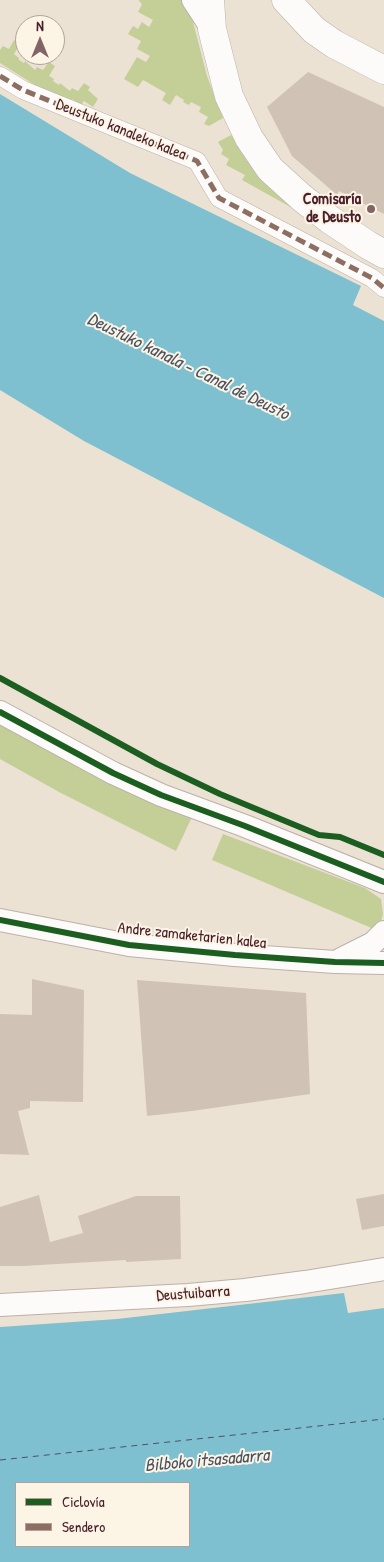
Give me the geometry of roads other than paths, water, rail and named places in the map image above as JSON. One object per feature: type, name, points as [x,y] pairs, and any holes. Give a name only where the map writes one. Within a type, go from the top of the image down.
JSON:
[{"type":"main road","points":[[210,0],[212,29],[229,96],[249,138],[270,169],[329,219],[384,254]]},
{"type":"main road","points":[[286,0],[314,30],[351,54],[384,70]]},
{"type":"street","points":[[193,0],[212,29]]},
{"type":"street","name":"Deustuko kanaleko kalea","points":[[0,76],[23,90],[197,161],[219,198],[372,278],[384,288]]},
{"type":"street","points":[[0,712],[113,773],[162,795],[245,826],[380,883]]},
{"type":"street","name":"Andre zamaketarien kalea","points":[[0,920],[130,944],[236,955],[335,962],[384,963]]},
{"type":"street","points":[[335,962],[373,943],[384,932]]},
{"type":"street","name":"Deustuibarra","points":[[0,1305],[188,1295],[245,1290],[384,1269]]},
{"type":"water","name":"Deustuko kanala - Canal de Deusto","points":[[0,94],[130,173],[361,286],[353,305],[384,321],[384,598],[84,441],[0,390]]},
{"type":"water","name":"Bilboko itsasadarra","points":[[344,1293],[348,1313],[384,1308],[384,1562],[0,1562],[0,1327],[117,1319]]},
{"type":"place","name":"Comisaría de Deusto","points":[[371,209]]}]
